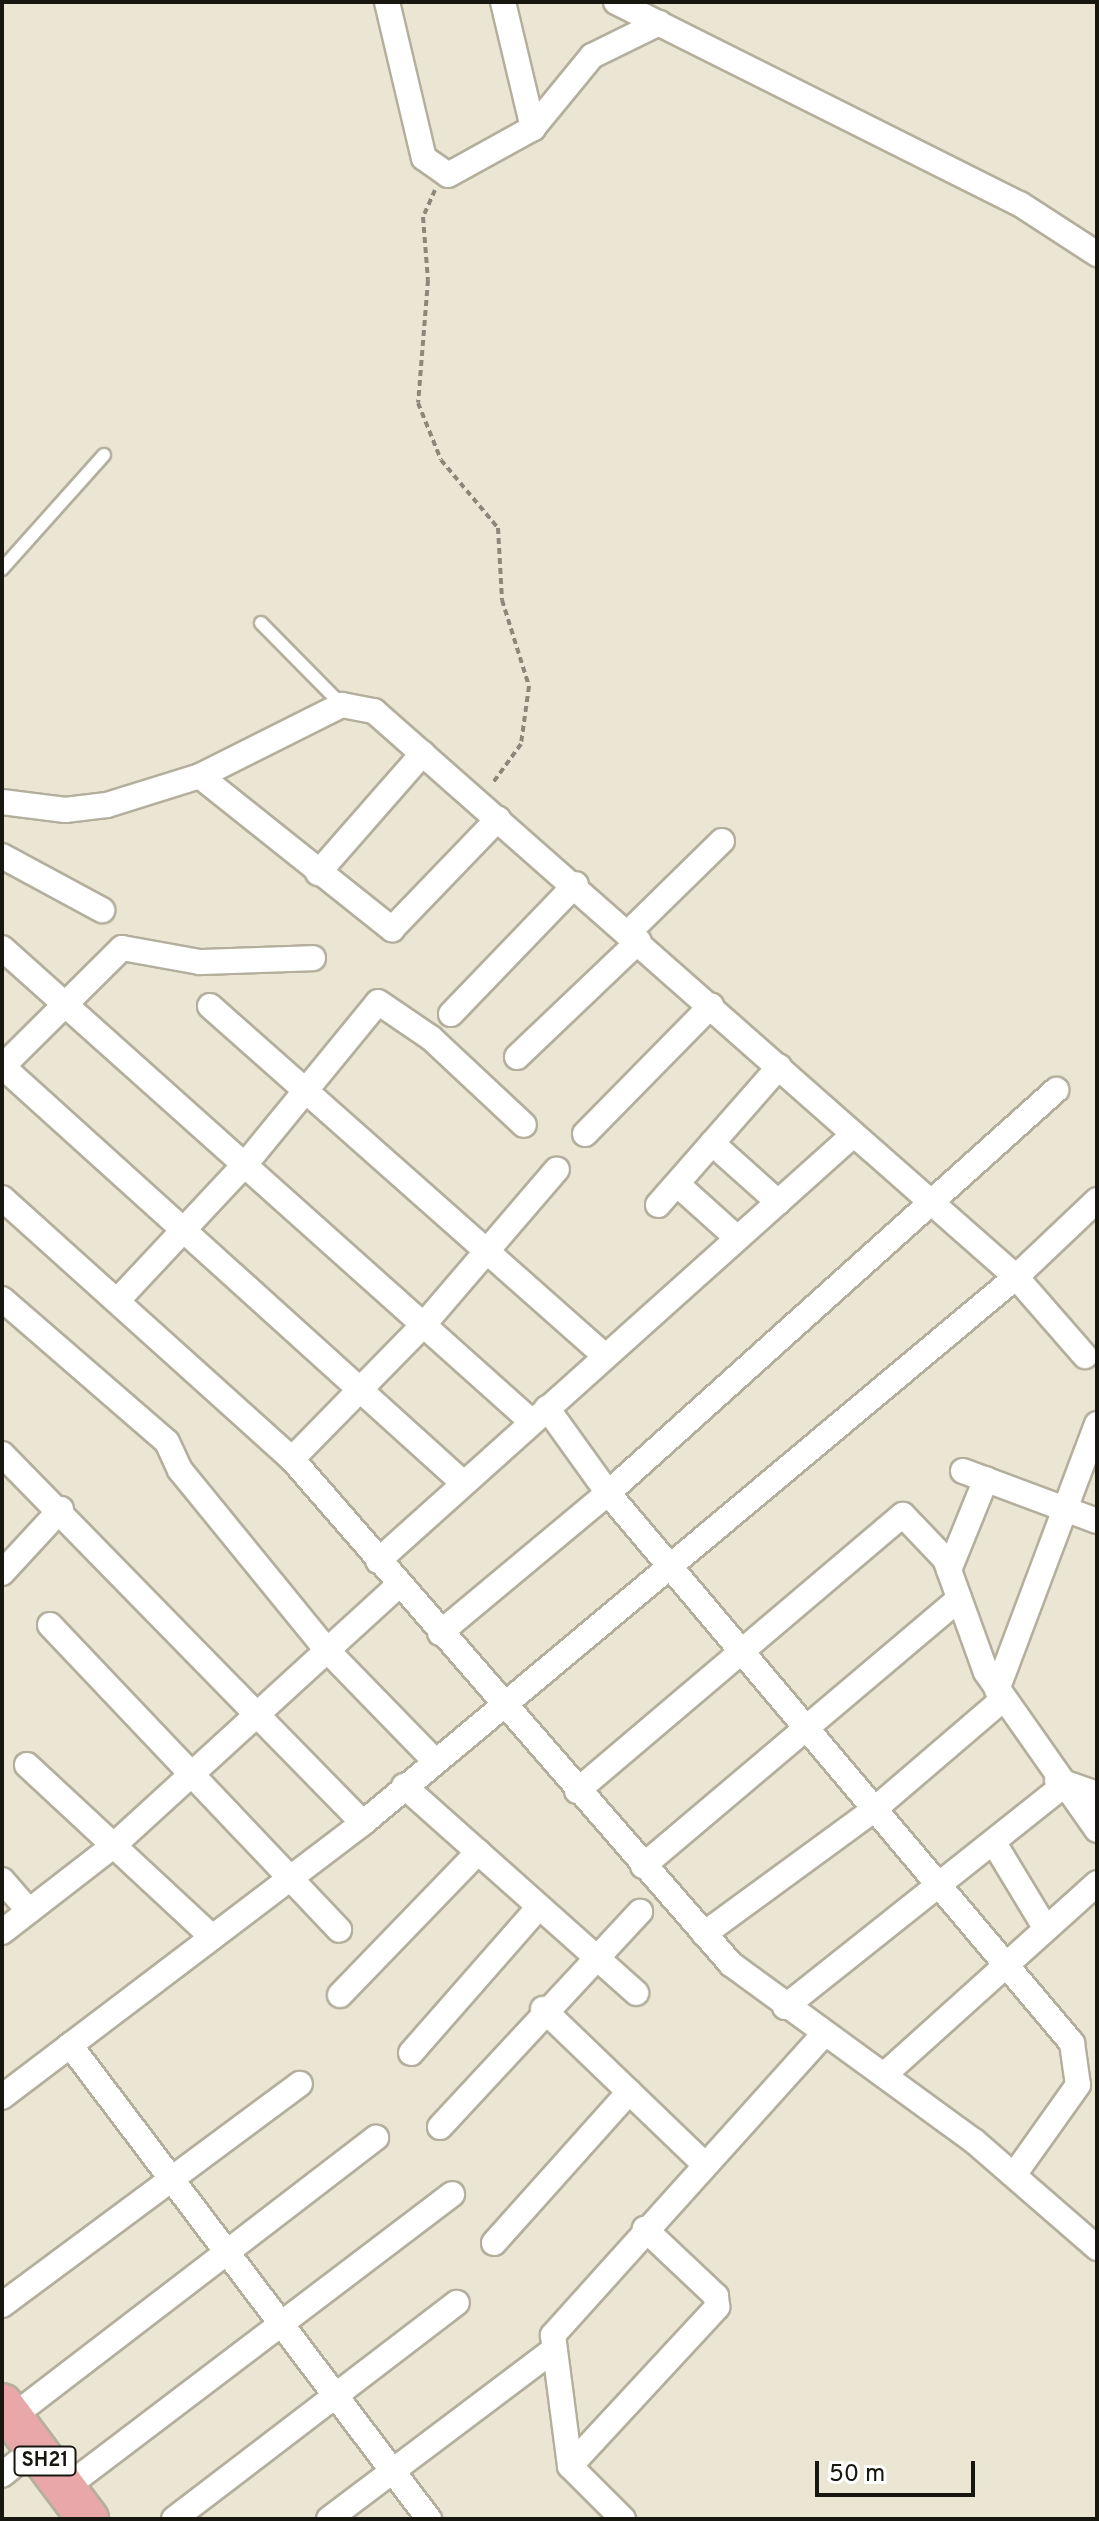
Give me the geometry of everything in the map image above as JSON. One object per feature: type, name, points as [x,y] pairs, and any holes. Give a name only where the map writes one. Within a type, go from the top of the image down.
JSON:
[{"type":"main road","name":"SH21","points":[[7,2439],[72,2509]]},
{"type":"street","points":[[387,2],[424,158],[448,175],[533,128],[592,56],[659,23]]},
{"type":"street","points":[[503,2],[533,128]]},
{"type":"street","points":[[616,2],[1020,204],[1097,254]]},
{"type":"street","points":[[2,802],[85,808],[200,776],[342,705],[374,711],[576,884],[1016,1277],[1085,1356]]},
{"type":"street","points":[[318,873],[423,753]]},
{"type":"street","points":[[200,776],[384,927],[401,927],[498,819]]},
{"type":"street","points":[[517,1057],[722,841]]},
{"type":"street","points":[[2,856],[102,910]]},
{"type":"street","points":[[451,1014],[576,884]]},
{"type":"street","points":[[313,958],[189,961],[130,945],[111,952],[62,1000],[2,1067],[461,1481]]},
{"type":"street","points":[[2,948],[248,1161],[426,1322],[540,1415],[1008,1963],[1072,2043],[1081,2067],[1078,2085],[1014,2175]]},
{"type":"street","points":[[117,1301],[248,1161],[383,1001],[524,1125]]},
{"type":"street","points":[[210,1006],[605,1356]]},
{"type":"street","points":[[585,1134],[711,1006]]},
{"type":"street","points":[[658,1205],[779,1067]]},
{"type":"street","points":[[440,1633],[608,1493],[933,1204],[1056,1090]]},
{"type":"street","points":[[378,1561],[461,1481],[540,1415],[854,1134]]},
{"type":"street","points":[[712,1143],[778,1202]]},
{"type":"street","points":[[292,1459],[361,1392],[426,1322],[557,1169]]},
{"type":"street","points":[[677,1184],[737,1238]]},
{"type":"street","points":[[2,1198],[292,1459],[501,1705],[704,1934],[785,2007],[884,2075],[1014,2175],[1097,2248]]},
{"type":"street","points":[[2,2097],[363,1823],[669,1564],[1016,1277],[1097,1200]]},
{"type":"street","points":[[6,1311],[167,1442],[180,1470],[327,1650],[435,1761]]},
{"type":"street","points":[[704,1934],[876,1808],[1000,1695],[1097,1424]]},
{"type":"street","points":[[2,1454],[61,1509],[255,1716],[363,1823]]},
{"type":"street","points":[[949,1570],[975,1475],[1097,1521]]},
{"type":"street","points":[[2,1573],[61,1509]]},
{"type":"street","points":[[577,1791],[743,1652],[894,1519],[913,1518],[949,1570],[1000,1695],[1058,1783],[1097,1830]]},
{"type":"street","points":[[2,1932],[113,1846],[399,1585]]},
{"type":"street","points":[[643,1866],[959,1599]]},
{"type":"street","points":[[50,1625],[339,1930]]},
{"type":"street","points":[[27,1765],[212,1937]]},
{"type":"street","points":[[1058,1783],[1097,1794]]},
{"type":"street","points":[[785,2007],[943,1886],[1058,1783]]},
{"type":"street","points":[[404,1786],[636,1993]]},
{"type":"street","points":[[994,1843],[1046,1929]]},
{"type":"street","points":[[340,1995],[478,1852]]},
{"type":"street","points":[[2,1880],[29,1911]]},
{"type":"street","points":[[884,2075],[1097,1883]]},
{"type":"street","points":[[411,2053],[539,1907]]},
{"type":"street","points":[[440,2127],[543,2009],[640,1912]]},
{"type":"street","points":[[543,2009],[704,2164]]},
{"type":"street","points":[[623,2519],[570,2466],[552,2351],[560,2320],[824,2034]]},
{"type":"street","points":[[70,2045],[429,2519]]},
{"type":"street","points":[[2,2305],[170,2174],[300,2084]]},
{"type":"street","points":[[494,2243],[629,2092]]},
{"type":"street","points":[[7,2439],[228,2254],[376,2138]]},
{"type":"street","points":[[72,2509],[280,2323],[452,2194]]},
{"type":"street","points":[[570,2466],[717,2307],[716,2296],[645,2229]]},
{"type":"street","points":[[174,2519],[457,2303]]},
{"type":"street","points":[[329,2519],[552,2351]]},
{"type":"lane","points":[[2,569],[104,455]]},
{"type":"lane","points":[[261,623],[342,705]]},
{"type":"path","points":[[448,175],[423,217],[428,280],[418,403],[441,460],[498,528],[502,600],[530,702],[521,744],[478,802]]}]
